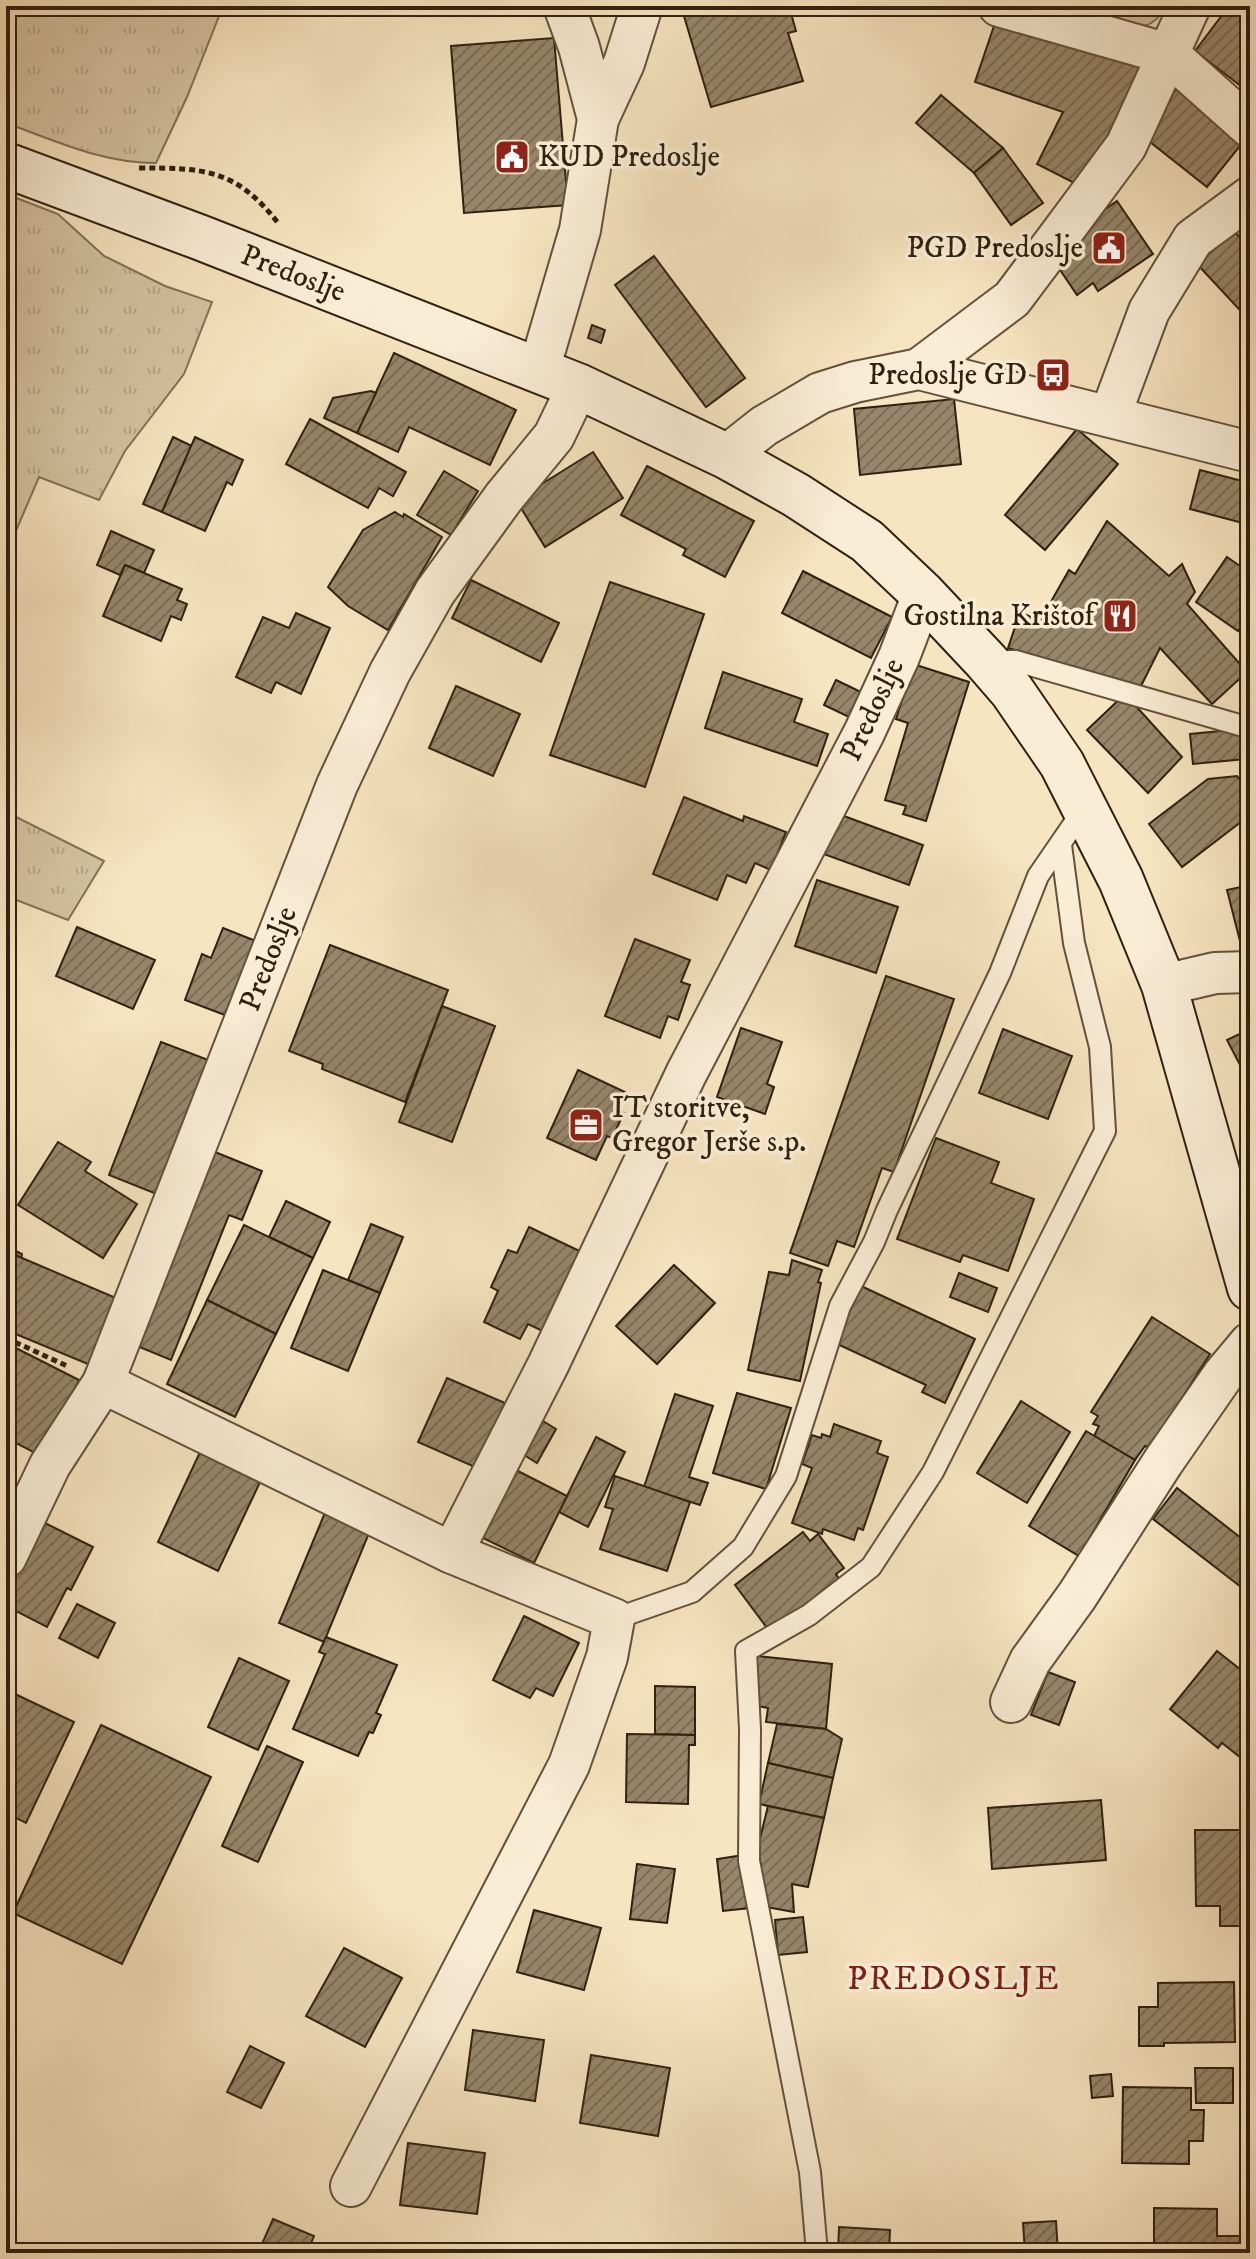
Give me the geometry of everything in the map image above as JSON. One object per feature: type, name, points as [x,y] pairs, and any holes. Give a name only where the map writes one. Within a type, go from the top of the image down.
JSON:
[{"type":"street","points":[[564,6],[579,47],[598,119]]},
{"type":"street","points":[[559,378],[598,119],[624,63],[642,6]]},
{"type":"street","points":[[999,6],[1168,54],[1250,127]]},
{"type":"street","points":[[919,369],[1012,299],[1126,146],[1190,6]]},
{"type":"street","name":"Predoslje","points":[[6,165],[559,378],[726,456],[796,495],[867,541],[923,594],[986,661],[1012,691],[1062,764],[1073,827],[1121,880],[1164,985],[1250,1288]]},
{"type":"street","points":[[1110,416],[1149,311],[1193,239],[1250,197]]},
{"type":"street","points":[[726,456],[764,426],[820,393],[855,382],[919,369],[1250,452]]},
{"type":"street","name":"Predoslje","points":[[6,1557],[50,1465],[103,1383],[337,785],[390,672],[435,592],[504,497],[554,436],[559,378]]},
{"type":"street","name":"Predoslje","points":[[452,1553],[548,1365],[686,1074],[864,733],[899,657],[923,594]]},
{"type":"street","points":[[1164,985],[1215,973],[1250,972]]},
{"type":"street","points":[[1011,1702],[1030,1661],[1077,1596],[1163,1462],[1224,1374],[1250,1343]]},
{"type":"street","points":[[103,1383],[452,1553],[614,1619],[607,1657],[569,1765],[351,2186]]},
{"type":"lane","points":[[986,661],[1016,661],[1250,728]]},
{"type":"lane","points":[[614,1619],[692,1592],[743,1547],[786,1476],[840,1306],[874,1242],[1000,973],[1038,876],[1073,827]]},
{"type":"lane","points":[[817,2253],[810,2172],[749,1861],[750,1729],[746,1651],[809,1615],[871,1567],[933,1472],[1105,1131],[1100,1047],[1074,943],[1073,827]]},
{"type":"path","points":[[135,168],[196,170],[224,176],[247,189],[286,233]]},
{"type":"path","points":[[6,1338],[103,1383]]},
{"type":"green space","points":[[6,6],[223,6],[187,97],[156,163],[98,155],[6,123]]},
{"type":"green space","points":[[1050,6],[1168,6],[1151,23],[1134,27]]},
{"type":"green space","points":[[6,194],[58,214],[104,256],[165,286],[212,302],[184,374],[125,451],[99,500],[39,477],[6,554]]},
{"type":"green space","points":[[6,789],[13,792],[8,813],[104,861],[68,920],[6,896]]},
{"type":"building","points":[[681,6],[789,6],[796,31],[788,33],[803,81],[711,107]]},
{"type":"building","points":[[1229,6],[1250,6],[1250,93],[1195,51]]},
{"type":"building","points":[[997,17],[1147,69],[1086,189],[1037,164],[1063,112],[975,82]]},
{"type":"building","name":"KUD Predoslje","points":[[554,38],[568,205],[464,213],[451,46]]},
{"type":"building","points":[[1181,83],[1248,136],[1207,187],[1140,134]]},
{"type":"building","points":[[941,95],[1003,148],[974,173],[916,123]]},
{"type":"building","points":[[1003,148],[1043,203],[1011,225],[974,173]]},
{"type":"building","name":"PGD Predoslje","points":[[1117,201],[1153,254],[1098,291],[1093,283],[1077,295],[1054,261],[1063,239]]},
{"type":"building","points":[[1233,230],[1246,244],[1250,240],[1250,321],[1197,264]]},
{"type":"building","points":[[654,256],[745,378],[706,407],[615,285]]},
{"type":"building","points":[[592,325],[605,330],[601,343],[588,338]]},
{"type":"building","points":[[394,353],[516,410],[490,465],[409,427],[398,452],[357,433]]},
{"type":"building","points":[[371,391],[376,393],[357,433],[324,418],[333,398]]},
{"type":"building","points":[[954,399],[961,464],[860,475],[854,409]]},
{"type":"building","points":[[310,419],[406,472],[393,496],[379,488],[368,508],[286,464]]},
{"type":"building","points":[[1077,429],[1118,464],[1045,550],[1005,515]]},
{"type":"building","points":[[173,437],[192,446],[162,512],[143,504]]},
{"type":"building","points":[[195,437],[243,460],[232,485],[227,482],[205,531],[162,512]]},
{"type":"building","points":[[593,452],[623,498],[545,547],[516,500]]},
{"type":"building","points":[[647,466],[754,521],[725,577],[683,555],[686,549],[621,515]]},
{"type":"building","points":[[1200,470],[1250,483],[1250,525],[1190,509]]},
{"type":"building","points":[[444,471],[478,491],[451,535],[417,515]]},
{"type":"building","points":[[395,512],[403,517],[404,514],[442,537],[388,630],[348,606],[328,587],[363,530]]},
{"type":"building","name":"Gostilna Krištof","points":[[1107,521],[1169,576],[1182,564],[1195,592],[1187,604],[1247,672],[1212,704],[1160,648],[1141,686],[1008,648],[1020,612],[1040,621],[1069,570],[1075,574]]},
{"type":"building","points":[[111,531],[154,550],[144,573],[125,565],[120,575],[97,565]]},
{"type":"building","points":[[1227,557],[1250,573],[1250,613],[1238,631],[1196,602]]},
{"type":"building","points":[[125,565],[182,589],[177,600],[187,604],[181,620],[171,616],[161,641],[103,616]]},
{"type":"building","points":[[803,571],[892,617],[871,658],[782,613]]},
{"type":"building","points":[[471,580],[559,623],[541,662],[452,618]]},
{"type":"building","points":[[610,582],[704,614],[645,787],[550,755]]},
{"type":"building","points":[[296,613],[330,628],[301,694],[276,682],[271,693],[236,677],[263,617],[289,628]]},
{"type":"building","points":[[913,664],[969,682],[926,821],[903,814],[906,806],[885,800],[908,723],[896,719]]},
{"type":"building","points":[[723,672],[802,699],[794,722],[828,734],[817,766],[705,728]]},
{"type":"building","points":[[836,680],[865,694],[853,719],[824,705]]},
{"type":"building","points":[[456,686],[520,714],[493,776],[429,748]]},
{"type":"building","points":[[1125,694],[1182,757],[1148,793],[1087,730]]},
{"type":"building","points":[[1242,729],[1245,759],[1193,764],[1190,734]]},
{"type":"building","points":[[1237,776],[1250,793],[1250,815],[1182,867],[1149,824],[1208,779]]},
{"type":"building","points":[[684,797],[743,821],[744,816],[786,832],[771,870],[755,863],[746,883],[727,875],[717,900],[653,874]]},
{"type":"building","points":[[833,812],[923,845],[909,885],[818,852]]},
{"type":"building","points":[[817,880],[898,907],[876,973],[795,946]]},
{"type":"building","points":[[1250,885],[1250,955],[1244,957],[1227,890]]},
{"type":"building","points":[[77,927],[155,960],[133,1009],[56,976]]},
{"type":"building","points":[[223,928],[258,942],[230,1017],[185,1000],[202,954],[211,958]]},
{"type":"building","points":[[635,939],[690,960],[681,982],[690,985],[678,1020],[668,1016],[660,1038],[605,1016]]},
{"type":"building","points":[[330,945],[448,990],[405,1102],[322,1069],[323,1064],[289,1051]]},
{"type":"building","points":[[886,976],[954,999],[894,1172],[882,1168],[854,1247],[837,1241],[828,1266],[790,1253]]},
{"type":"building","points":[[442,1006],[495,1026],[452,1142],[399,1122]]},
{"type":"building","points":[[741,1028],[782,1042],[767,1084],[774,1087],[765,1114],[717,1097]]},
{"type":"building","points":[[1003,1029],[1072,1056],[1048,1119],[979,1093]]},
{"type":"building","points":[[1250,1029],[1250,1084],[1227,1040]]},
{"type":"building","points":[[161,1042],[211,1061],[159,1195],[109,1175]]},
{"type":"building","name":"IT storitve, Gregor Jerše s.p.","points":[[578,1070],[627,1093],[619,1111],[624,1113],[612,1138],[607,1136],[596,1160],[547,1138]]},
{"type":"building","points":[[936,1138],[999,1162],[991,1183],[1034,1199],[1008,1271],[963,1255],[960,1262],[897,1239]]},
{"type":"building","points":[[58,1142],[91,1162],[85,1171],[137,1204],[103,1258],[18,1205]]},
{"type":"building","points":[[215,1152],[262,1171],[242,1220],[229,1215],[171,1360],[137,1346]]},
{"type":"building","points":[[286,1201],[330,1222],[313,1258],[269,1237]]},
{"type":"building","points":[[371,1224],[403,1237],[380,1293],[348,1280]]},
{"type":"building","points":[[244,1225],[313,1258],[276,1334],[207,1300]]},
{"type":"building","points":[[529,1227],[588,1255],[551,1335],[528,1324],[520,1339],[484,1322],[498,1291],[491,1287],[508,1250],[517,1253]]},
{"type":"building","points":[[6,1246],[22,1254],[21,1259],[15,1255],[6,1274]]},
{"type":"building","points":[[15,1255],[123,1301],[95,1367],[6,1330],[6,1274]]},
{"type":"building","points":[[792,1260],[822,1270],[800,1381],[748,1370],[769,1272],[789,1275]]},
{"type":"building","points":[[674,1265],[715,1303],[657,1364],[616,1326]]},
{"type":"building","points":[[323,1270],[380,1293],[348,1371],[291,1348]]},
{"type":"building","points":[[959,1273],[997,1288],[988,1312],[950,1297]]},
{"type":"building","points":[[861,1286],[975,1339],[945,1403],[922,1392],[926,1385],[835,1343]]},
{"type":"building","points":[[207,1300],[276,1334],[235,1417],[167,1384]]},
{"type":"building","points":[[1152,1317],[1210,1354],[1150,1448],[1145,1446],[1135,1460],[1094,1436],[1099,1426],[1093,1424],[1098,1416],[1091,1412]]},
{"type":"building","points":[[6,1343],[79,1380],[41,1456],[6,1438]]},
{"type":"building","points":[[447,1378],[505,1403],[477,1468],[418,1442]]},
{"type":"building","points":[[737,1393],[791,1408],[766,1489],[713,1473]]},
{"type":"building","points":[[675,1394],[713,1406],[689,1477],[708,1483],[700,1505],[644,1487]]},
{"type":"building","points":[[1021,1401],[1070,1432],[1027,1503],[977,1473]]},
{"type":"building","points":[[543,1421],[556,1429],[537,1463],[524,1455]]},
{"type":"building","points":[[834,1424],[881,1441],[877,1453],[888,1457],[863,1530],[858,1528],[854,1540],[823,1529],[822,1534],[792,1523],[812,1468],[802,1464],[812,1435],[830,1437]]},
{"type":"building","points":[[1086,1431],[1135,1460],[1079,1556],[1029,1526]]},
{"type":"building","points":[[596,1437],[625,1452],[588,1527],[559,1512]]},
{"type":"building","points":[[200,1452],[261,1480],[218,1571],[158,1542]]},
{"type":"building","points":[[512,1468],[567,1496],[534,1563],[479,1536]]},
{"type":"building","points":[[615,1476],[690,1502],[667,1571],[600,1549],[613,1509],[605,1507]]},
{"type":"building","points":[[1177,1488],[1250,1545],[1250,1594],[1153,1519]]},
{"type":"building","points":[[329,1503],[374,1521],[324,1642],[279,1623]]},
{"type":"building","points":[[37,1519],[93,1547],[47,1627],[6,1606],[6,1581]]},
{"type":"building","points":[[803,1532],[810,1541],[818,1534],[844,1568],[836,1574],[839,1579],[770,1632],[735,1585]]},
{"type":"building","points":[[77,1604],[115,1623],[98,1658],[59,1638]]},
{"type":"building","points":[[524,1616],[579,1643],[553,1696],[536,1688],[530,1698],[493,1680]]},
{"type":"building","points":[[326,1637],[397,1665],[376,1713],[381,1715],[358,1756],[293,1729],[325,1654],[319,1652]]},
{"type":"building","points":[[1217,1651],[1250,1677],[1250,1755],[1245,1761],[1222,1743],[1218,1748],[1170,1709]]},
{"type":"building","points":[[757,1656],[832,1664],[826,1729],[766,1722],[768,1708],[752,1705]]},
{"type":"building","points":[[239,1658],[289,1681],[258,1750],[208,1727]]},
{"type":"building","points":[[1048,1672],[1075,1682],[1059,1725],[1031,1715]]},
{"type":"building","points":[[655,1686],[695,1687],[695,1735],[655,1734]]},
{"type":"building","points":[[15,1694],[74,1722],[26,1823],[6,1813],[6,1714]]},
{"type":"building","points":[[777,1724],[826,1729],[842,1739],[833,1778],[768,1763]]},
{"type":"building","points":[[101,1725],[211,1777],[122,1964],[13,1913]]},
{"type":"building","points":[[627,1734],[695,1735],[695,1745],[689,1745],[688,1804],[626,1802]]},
{"type":"building","points":[[267,1746],[303,1762],[258,1862],[222,1846]]},
{"type":"building","points":[[768,1763],[833,1778],[824,1818],[759,1804]]},
{"type":"building","points":[[1101,1800],[1106,1860],[992,1869],[988,1808]]},
{"type":"building","points":[[768,1806],[824,1818],[808,1887],[792,1884],[794,1912],[761,1906],[761,1863],[754,1863]]},
{"type":"building","points":[[1195,1830],[1250,1830],[1250,1926],[1220,1926],[1220,1906],[1196,1906]]},
{"type":"building","points":[[744,1855],[750,1908],[723,1911],[717,1859]]},
{"type":"building","points":[[637,1864],[675,1869],[667,1923],[630,1919]]},
{"type":"building","points":[[534,1910],[601,1928],[584,1990],[517,1972]]},
{"type":"building","points":[[803,1917],[807,1952],[778,1955],[775,1920]]},
{"type":"building","points":[[344,1948],[402,1978],[365,2047],[306,2016]]},
{"type":"building","points":[[1234,1982],[1235,2042],[1139,2046],[1139,2007],[1158,2007],[1158,1983]]},
{"type":"building","points":[[473,2030],[544,2040],[535,2101],[465,2090]]},
{"type":"building","points":[[250,2046],[284,2063],[261,2108],[227,2092]]},
{"type":"building","points":[[591,2055],[670,2068],[658,2136],[580,2123]]},
{"type":"building","points":[[1195,2068],[1233,2068],[1233,2103],[1196,2103]]},
{"type":"building","points":[[1111,2074],[1113,2096],[1092,2098],[1090,2076]]},
{"type":"building","points":[[1123,2087],[1191,2088],[1191,2110],[1204,2110],[1203,2141],[1189,2141],[1189,2164],[1122,2163]]},
{"type":"building","points":[[408,2143],[485,2153],[477,2214],[400,2205]]},
{"type":"building","points":[[1154,2208],[1217,2209],[1217,2236],[1246,2236],[1246,2253],[1154,2253]]},
{"type":"building","points":[[273,2219],[314,2236],[307,2253],[258,2253]]},
{"type":"building","points":[[1056,2221],[1058,2253],[1025,2253],[1023,2223]]},
{"type":"building","points":[[839,2227],[890,2230],[889,2253],[838,2253]]},
{"type":"place","name":"KUD Predoslje","points":[[512,157]]},
{"type":"place","name":"PGD Predoslje","points":[[1109,248]]},
{"type":"place","name":"Predoslje GD","points":[[1053,375]]},
{"type":"place","name":"Gostilna Krištof","points":[[1120,616]]},
{"type":"place","name":"IT storitve, Gregor Jerše s.p.","points":[[586,1125]]},
{"type":"district","name":"PREDOSLJE","points":[[954,1979]]}]
